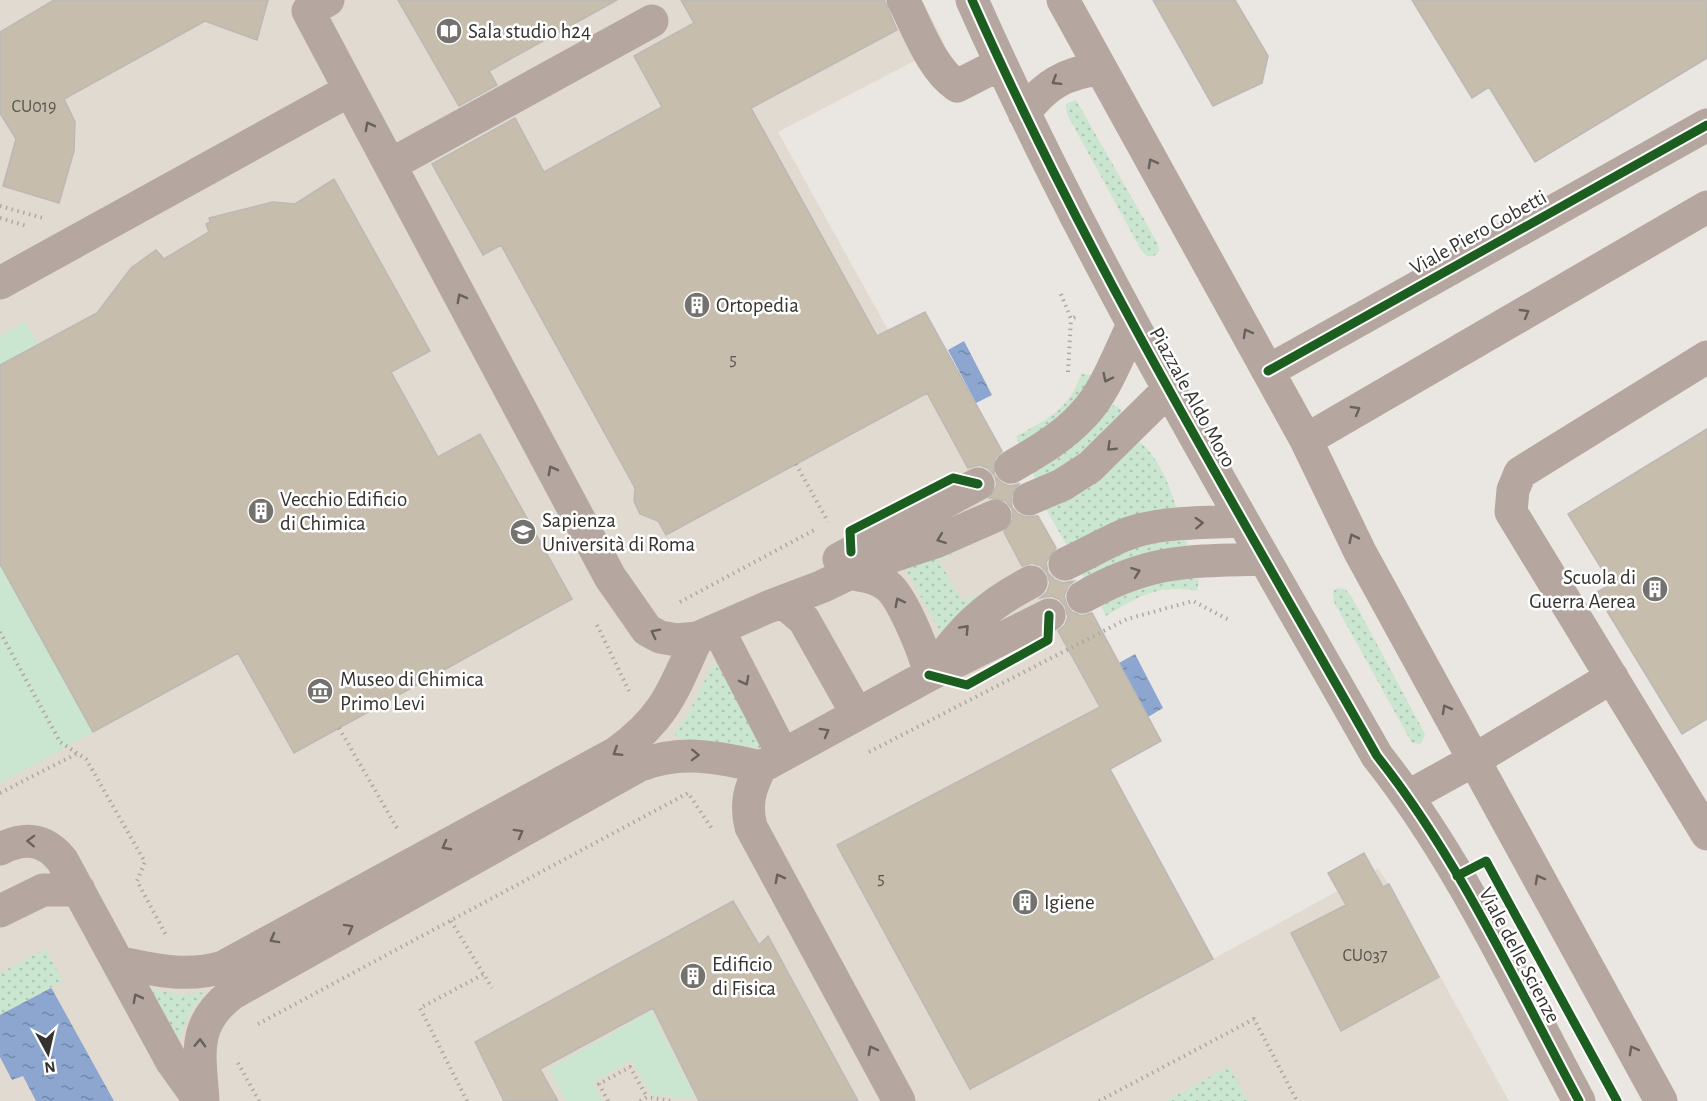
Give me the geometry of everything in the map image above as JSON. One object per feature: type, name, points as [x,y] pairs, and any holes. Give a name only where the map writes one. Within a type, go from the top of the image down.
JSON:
[{"type":"street","points":[[903,0],[935,61],[950,81],[957,86],[1000,64]]},
{"type":"street","name":"Piazzale Aldo Moro","points":[[972,0],[1000,64],[1167,391],[1377,756],[1408,796]]},
{"type":"street","points":[[1063,0],[1099,69],[1306,440],[1360,552],[1661,1101]]},
{"type":"street","points":[[314,2],[350,90],[610,577],[647,630],[660,637],[677,640],[707,634],[849,573],[938,541],[995,516]]},
{"type":"street","points":[[390,165],[652,21]]},
{"type":"street","points":[[1024,112],[1038,95],[1052,84],[1077,72],[1099,69]]},
{"type":"street","points":[[0,283],[350,90]]},
{"type":"street","name":"Viale Piero Gobetti","points":[[1268,371],[1707,125]]},
{"type":"street","points":[[1306,440],[1707,207]]},
{"type":"street","points":[[1011,467],[1055,440],[1083,415],[1100,391],[1133,326]]},
{"type":"street","points":[[1707,357],[1520,473],[1513,490],[1511,512],[1707,834]]},
{"type":"street","points":[[1029,499],[1062,485],[1090,467],[1167,391]]},
{"type":"street","points":[[776,605],[850,552],[978,484]]},
{"type":"street","points":[[1065,564],[1124,535],[1140,531],[1178,525],[1240,521]]},
{"type":"street","points":[[1083,597],[1131,574],[1163,564],[1264,559]]},
{"type":"street","points":[[849,573],[878,580],[894,593],[925,654],[929,675]]},
{"type":"street","points":[[929,675],[952,644],[979,615],[1010,593],[1031,582]]},
{"type":"street","points":[[776,605],[804,620],[857,714]]},
{"type":"street","points":[[899,1101],[751,827],[747,801],[772,760],[929,675],[1049,615]]},
{"type":"street","points":[[707,634],[772,760]]},
{"type":"street","points":[[118,962],[163,972],[205,972],[223,967],[616,753],[652,724],[662,711],[707,634]]},
{"type":"street","points":[[1408,796],[1474,760],[1612,677]]},
{"type":"street","points":[[201,1101],[201,1032],[216,1005],[233,993],[638,766],[657,758],[684,754],[772,760]]},
{"type":"street","name":"Viale delle Scienze","points":[[1408,796],[1457,876],[1579,1101]]},
{"type":"street","points":[[0,849],[14,842],[41,842],[62,860],[171,1062],[201,1101]]},
{"type":"street","points":[[0,911],[42,890],[79,890]]},
{"type":"path","points":[[1061,294],[1071,319],[1071,356],[1066,380]]},
{"type":"path","points":[[1071,319],[1079,315]]},
{"type":"path","points":[[796,464],[828,522]]},
{"type":"path","points":[[605,642],[639,621],[838,517]]},
{"type":"path","points":[[860,757],[1127,619],[1193,602],[1231,621]]},
{"type":"path","points":[[0,632],[60,742],[86,759],[145,862],[137,881],[186,973]]},
{"type":"path","points":[[339,728],[397,828]]},
{"type":"path","points":[[0,793],[77,753]]},
{"type":"path","points":[[256,1024],[688,793],[721,843],[751,827]]},
{"type":"path","points":[[451,921],[492,988]]},
{"type":"path","points":[[467,1101],[420,1008],[484,974]]},
{"type":"path","points":[[1099,1101],[1254,1019],[1297,1101]]},
{"type":"path","points":[[236,1059],[259,1101]]},
{"type":"path","points":[[608,1101],[599,1084],[630,1067],[647,1097]]},
{"type":"path","points":[[640,1101],[647,1097],[672,1101]]},
{"type":"shaded area","name":"Sapienza Università di Roma","points":[[0,0],[922,0],[945,45],[778,132],[888,330],[925,312],[1161,741],[1110,770],[1213,959],[1378,869],[1389,884],[1509,1101],[0,1101]]},
{"type":"green space","points":[[1076,100],[1158,244],[1159,251],[1154,256],[1147,256],[1141,250],[1067,114],[1066,104]]},
{"type":"green space","points":[[25,322],[38,344],[0,365],[0,336]]},
{"type":"green space","points":[[1081,374],[1093,375],[1083,398],[1021,449],[1016,436],[1047,419],[1064,405],[1077,386]]},
{"type":"green space","points":[[1114,405],[1122,410],[1109,434],[1087,453],[1037,484],[1031,468],[1084,436],[1109,407]]},
{"type":"green space","points":[[1135,439],[1143,444],[1156,460],[1167,481],[1177,510],[1070,551],[1043,504]]},
{"type":"green space","points":[[1181,539],[1187,541],[1188,551],[1089,586],[1080,572],[1123,549]]},
{"type":"green space","points":[[959,545],[964,548],[939,561],[963,602],[988,589],[942,635],[901,561]]},
{"type":"green space","points":[[0,564],[93,732],[0,783]]},
{"type":"green space","points":[[1186,576],[1199,580],[1197,591],[1171,589],[1149,593],[1106,616],[1100,604],[1117,593]]},
{"type":"green space","points":[[1337,588],[1345,589],[1351,596],[1425,734],[1421,744],[1412,743],[1334,602],[1333,592]]},
{"type":"green space","points":[[719,663],[763,746],[760,748],[705,740],[679,739],[674,733],[687,716],[711,668],[714,664]]},
{"type":"green space","points":[[45,949],[63,981],[0,1015],[0,973]]},
{"type":"green space","points":[[151,989],[180,995],[206,992],[189,1013],[179,1040]]},
{"type":"green space","points":[[651,1011],[696,1099],[652,1095],[631,1060],[593,1083],[603,1101],[566,1101],[549,1069]]},
{"type":"green space","points":[[1229,1066],[1248,1101],[1166,1101]]},
{"type":"water","points":[[964,341],[992,395],[976,403],[948,350]]},
{"type":"water","points":[[1135,654],[1163,708],[1148,717],[1119,663]]},
{"type":"water","points":[[51,988],[114,1101],[36,1101],[23,1076],[12,1080],[0,1057],[0,1015]]},
{"type":"building","points":[[54,0],[268,0],[257,40],[205,21],[64,99],[75,122],[74,151],[59,203],[3,186],[16,139],[0,113],[0,32]]},
{"type":"building","points":[[398,0],[617,0],[489,71],[497,85],[459,106]]},
{"type":"building","name":"Ortopedia","points":[[681,0],[884,0],[897,30],[751,108],[877,336],[925,312],[1002,451],[995,458],[994,475],[988,468],[979,465],[968,468],[927,393],[666,535],[658,521],[640,514],[634,501],[635,488],[501,245],[483,255],[432,164],[515,118],[544,172],[662,107],[634,56],[694,23]]},
{"type":"building","points":[[1153,0],[1235,0],[1268,56],[1262,83],[1213,106]]},
{"type":"building","points":[[1412,0],[1707,0],[1707,58],[1535,162],[1489,87],[1472,98]]},
{"type":"building","name":"Vecchio Edificio di Chimica","points":[[334,179],[430,351],[391,372],[438,457],[480,434],[572,599],[294,753],[238,653],[93,732],[0,564],[0,365],[97,313],[131,268],[156,250],[164,259],[209,232],[206,224],[210,222],[209,218],[273,202],[295,204]]},
{"type":"building","name":"Scuola di Guerra Aerea","points":[[1707,429],[1707,719],[1682,734],[1596,593],[1611,584],[1568,514]]},
{"type":"building","name":"Igiene","points":[[995,476],[1002,483],[1010,486],[1019,484],[1011,496],[1012,507],[1018,514],[1026,517],[1038,516],[1056,548],[1046,562],[1048,573],[1055,580],[1063,583],[1074,581],[1068,586],[1064,596],[1067,606],[1072,612],[1082,616],[1092,613],[1161,741],[1110,769],[1213,959],[970,1089],[837,845],[1100,707],[1058,631],[1065,625],[1068,617],[1065,606],[1059,599],[1051,596],[1040,598],[1047,592],[1050,583],[1047,573],[1041,566],[1032,563],[1022,566],[1004,532],[1013,519],[1012,509],[1006,501],[989,498],[997,485]]},
{"type":"building","points":[[1364,853],[1383,887],[1389,884],[1439,977],[1341,1031],[1291,933],[1346,905],[1328,873]]},
{"type":"building","name":"Edificio di Fisica","points":[[733,901],[759,945],[768,936],[858,1101],[699,1101],[653,1008],[540,1069],[558,1101],[504,1101],[475,1042]]},
{"type":"cycle path","points":[[972,0],[1064,194],[1165,383],[1377,756],[1407,796],[1461,880],[1579,1101]]},
{"type":"cycle path","points":[[1268,371],[1707,125]]},
{"type":"cycle path","points":[[851,552],[850,531],[953,478],[978,484]]},
{"type":"cycle path","points":[[929,675],[967,685],[1048,640],[1049,615]]},
{"type":"cycle path","points":[[1457,876],[1486,861],[1617,1101]]},
{"type":"place","name":"Sala studio h24","points":[[449,31]]},
{"type":"place","name":"Ortopedia","points":[[697,305]]},
{"type":"place","name":"Vecchio Edificio di Chimica","points":[[261,511]]},
{"type":"place","name":"Sapienza Università di Roma","points":[[523,532]]},
{"type":"place","name":"Scuola di Guerra Aerea","points":[[1655,589]]},
{"type":"place","name":"Museo di Chimica Primo Levi","points":[[320,691]]},
{"type":"place","name":"Igiene","points":[[1025,902]]},
{"type":"place","name":"Edificio di Fisica","points":[[693,976]]}]
